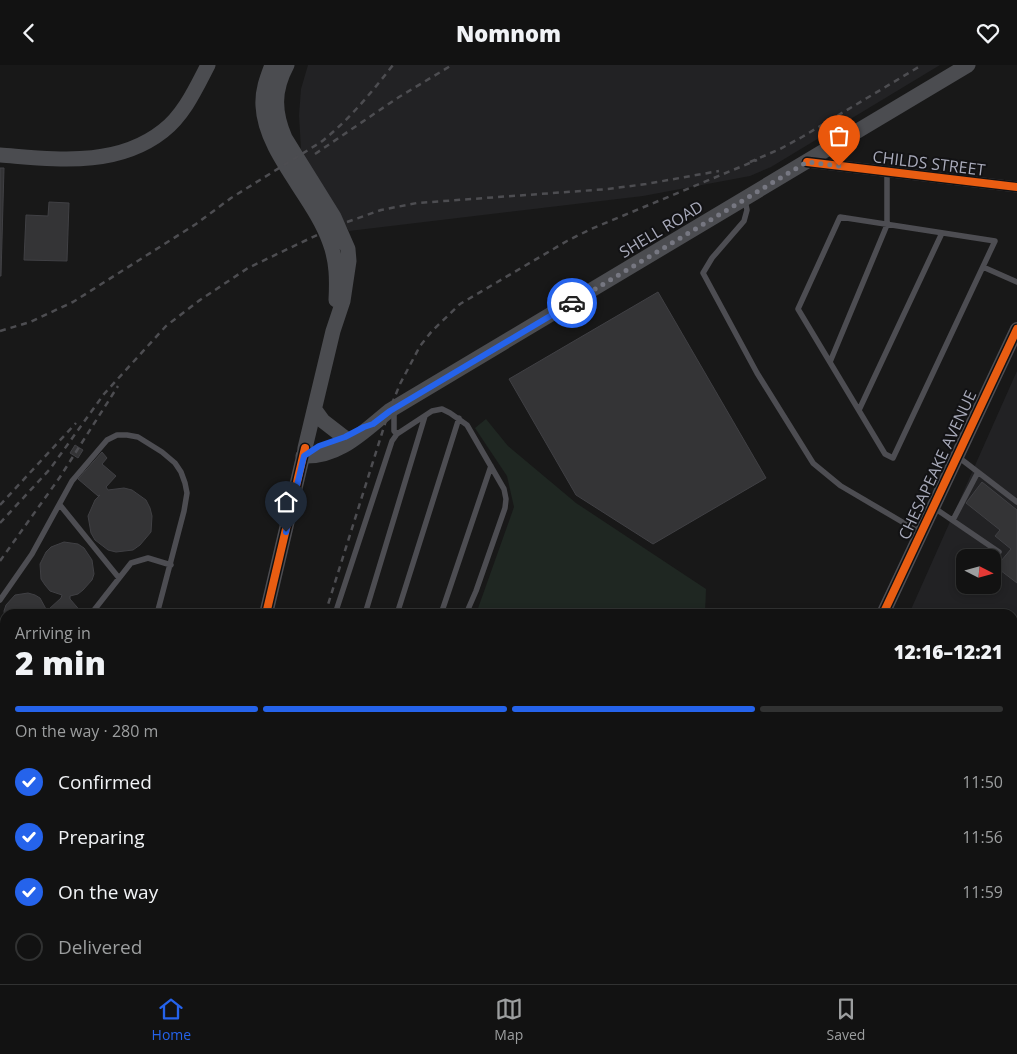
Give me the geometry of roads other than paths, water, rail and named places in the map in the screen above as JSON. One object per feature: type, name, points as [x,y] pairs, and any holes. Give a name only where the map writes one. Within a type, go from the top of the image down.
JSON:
[{"type":"main road","points":[[0,155],[80,159],[103,157],[124,152],[164,131],[179,114],[208,65]]},
{"type":"main road","name":"SHELL ROAD","points":[[304,452],[315,457],[344,446],[366,432],[373,424],[394,409],[968,65]]},
{"type":"main road","points":[[283,66],[277,94],[277,117],[280,127],[285,139],[334,217],[348,249],[349,261],[347,285],[333,331],[304,452]]},
{"type":"main road","points":[[315,409],[324,421],[345,437]]},
{"type":"main road","name":"SHELL ROAD","points":[[304,452],[345,437],[373,424]]},
{"type":"street","name":"CHILDS STREET","points":[[807,162],[1017,187]]},
{"type":"street","name":"CHESAPEAKE AVENUE","points":[[885,609],[1017,329]]},
{"type":"street","points":[[267,609],[304,452]]},
{"type":"lane","points":[[830,362],[888,225],[887,172]]},
{"type":"lane","points":[[745,200],[747,210],[744,221],[712,258],[703,273],[756,373],[813,463],[841,486],[921,533]]},
{"type":"lane","points":[[840,217],[888,225],[995,241],[893,458],[885,454],[798,309],[840,217]]},
{"type":"lane","points":[[859,410],[942,233]]},
{"type":"lane","points":[[983,267],[1017,282]]},
{"type":"lane","points":[[394,409],[394,431],[397,434]]},
{"type":"lane","points":[[337,609],[392,441],[397,434],[432,411],[442,409],[459,418],[467,425],[504,489],[506,499],[505,507],[468,609]]},
{"type":"lane","points":[[367,609],[425,416]]},
{"type":"lane","points":[[399,609],[459,418]]},
{"type":"lane","points":[[0,600],[32,555],[72,481],[107,440],[117,435],[138,437],[162,452],[175,463],[185,483],[187,493],[184,511],[158,609]]},
{"type":"lane","points":[[957,456],[1017,502]]},
{"type":"lane","points":[[443,609],[491,466]]},
{"type":"lane","points":[[953,520],[978,472]]},
{"type":"lane","points":[[60,505],[119,578]]},
{"type":"lane","points":[[933,507],[995,549]]},
{"type":"lane","points":[[95,609],[131,563],[148,558],[170,565]]},
{"type":"railway","points":[[0,331],[30,322],[73,302],[196,224],[231,198],[321,142],[368,96],[393,65]]},
{"type":"railway","points":[[315,154],[399,97],[452,65]]},
{"type":"railway","points":[[750,162],[802,137],[922,65]]},
{"type":"railway","points":[[327,609],[389,411],[400,384],[420,346],[432,331],[460,304],[567,241],[591,229],[757,160]]},
{"type":"railway","points":[[347,222],[381,210],[417,203],[608,189],[719,171]]},
{"type":"railway","points":[[0,523],[50,469],[104,394],[166,326],[200,300],[248,268],[317,235]]},
{"type":"railway","points":[[0,561],[60,477],[118,386]]},
{"type":"railway","points":[[0,505],[76,423]]}]
